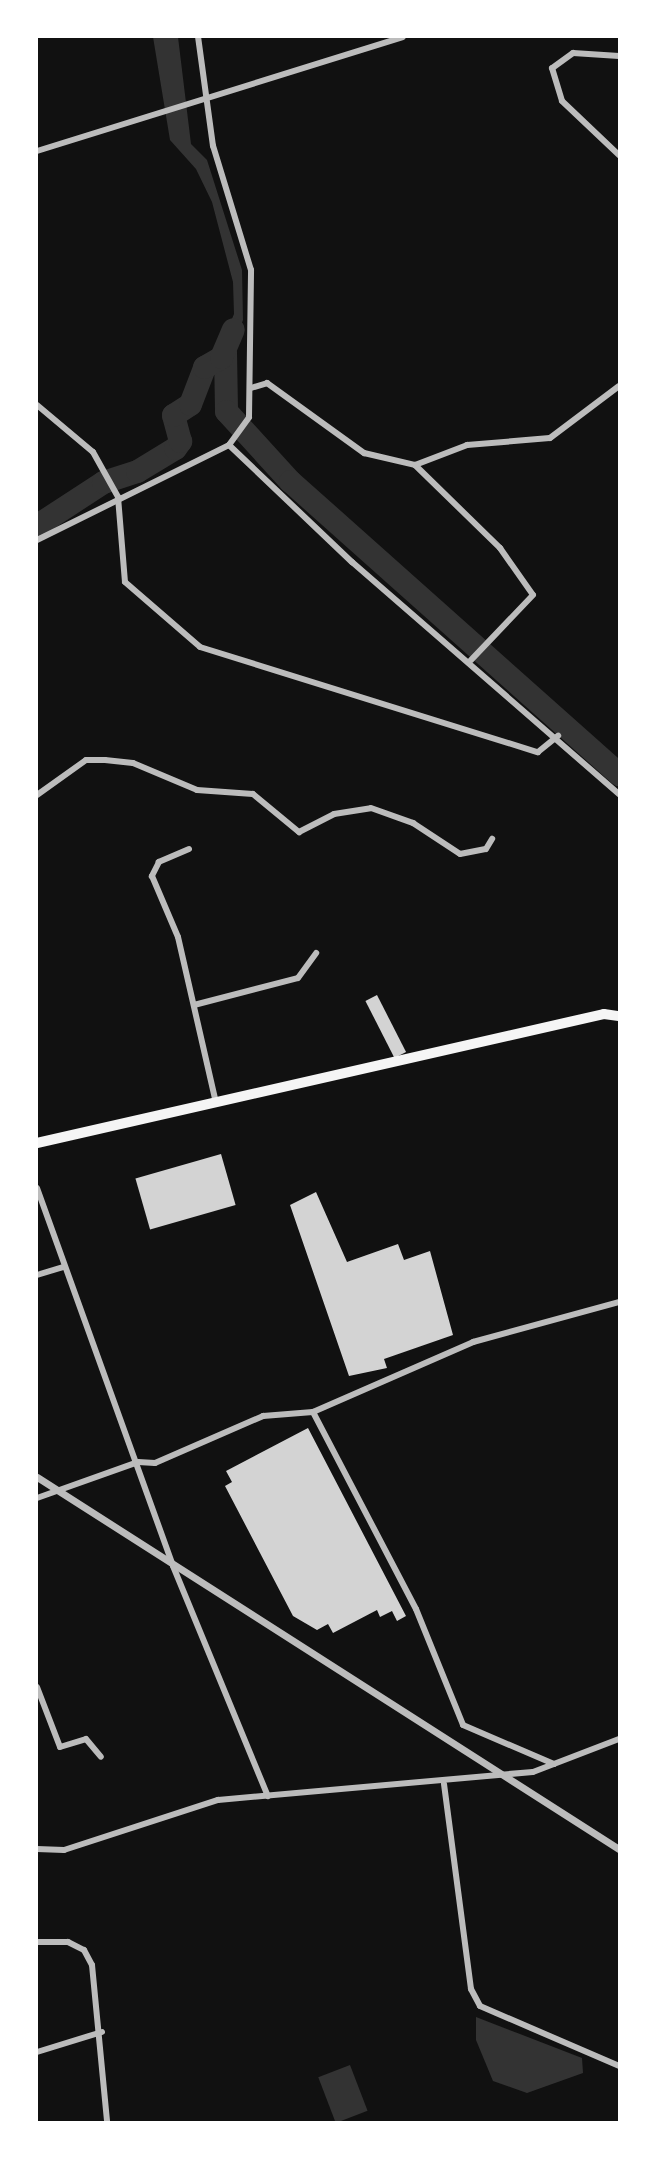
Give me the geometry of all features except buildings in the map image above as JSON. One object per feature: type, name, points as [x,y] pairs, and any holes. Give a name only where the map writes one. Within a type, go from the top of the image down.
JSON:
[{"type":"main road","points":[[37,1143],[604,1014],[619,1016]]},
{"type":"street","points":[[37,540],[118,497],[229,445],[250,417],[251,270],[213,146],[209,97],[198,37]]},
{"type":"street","points":[[37,151],[403,37]]},
{"type":"street","points":[[619,56],[573,53],[552,68],[562,101],[619,155]]},
{"type":"street","points":[[251,388],[267,383],[364,453],[415,465],[500,548],[533,595],[471,660]]},
{"type":"street","points":[[415,465],[467,445],[550,438],[619,386]]},
{"type":"street","points":[[37,405],[93,453],[118,497],[125,582],[200,647],[538,752],[558,736]]},
{"type":"street","points":[[229,445],[352,562],[471,660],[619,794]]},
{"type":"street","points":[[37,795],[86,760],[105,760],[133,763],[197,790],[253,794],[299,832],[334,814],[371,808],[414,823],[460,853],[486,849],[492,839]]},
{"type":"street","points":[[188,849],[152,867],[152,876],[178,937],[216,1104]]},
{"type":"street","points":[[194,1005],[298,978],[316,953]]},
{"type":"street","points":[[37,1188],[138,1462],[173,1566],[268,1796]]},
{"type":"street","points":[[37,1275],[64,1267]]},
{"type":"street","points":[[37,1498],[138,1462],[155,1463],[263,1416],[313,1412],[463,1346],[619,1303]]},
{"type":"street","points":[[313,1412],[416,1609],[463,1725],[554,1764]]},
{"type":"street","points":[[37,1477],[173,1566],[511,1775],[619,1849]]},
{"type":"street","points":[[37,1687],[60,1747],[86,1739],[101,1757]]},
{"type":"street","points":[[37,1849],[64,1850],[218,1800],[444,1784],[511,1775],[554,1764],[619,1739]]},
{"type":"street","points":[[444,1784],[471,1989],[480,2006],[619,2066]]},
{"type":"street","points":[[37,1942],[68,1942],[84,1950],[100,1991],[107,2122]]},
{"type":"street","points":[[37,2052],[102,2032]]},
{"type":"shaded area","points":[[153,37],[178,37],[191,144],[207,160],[242,270],[243,320],[228,358],[217,355],[234,314],[233,282],[212,202],[196,169],[170,140]]},
{"type":"shaded area","points":[[476,2017],[582,2058],[583,2073],[527,2093],[493,2081],[476,2040]]},
{"type":"shaded area","points":[[350,2065],[368,2111],[335,2122],[318,2077]]},
{"type":"waterway","points":[[37,525],[103,482],[137,471],[175,448],[180,441],[173,415],[190,404],[204,367],[221,357],[233,329]]},
{"type":"waterway","points":[[225,352],[226,411],[290,481],[619,774]]}]
